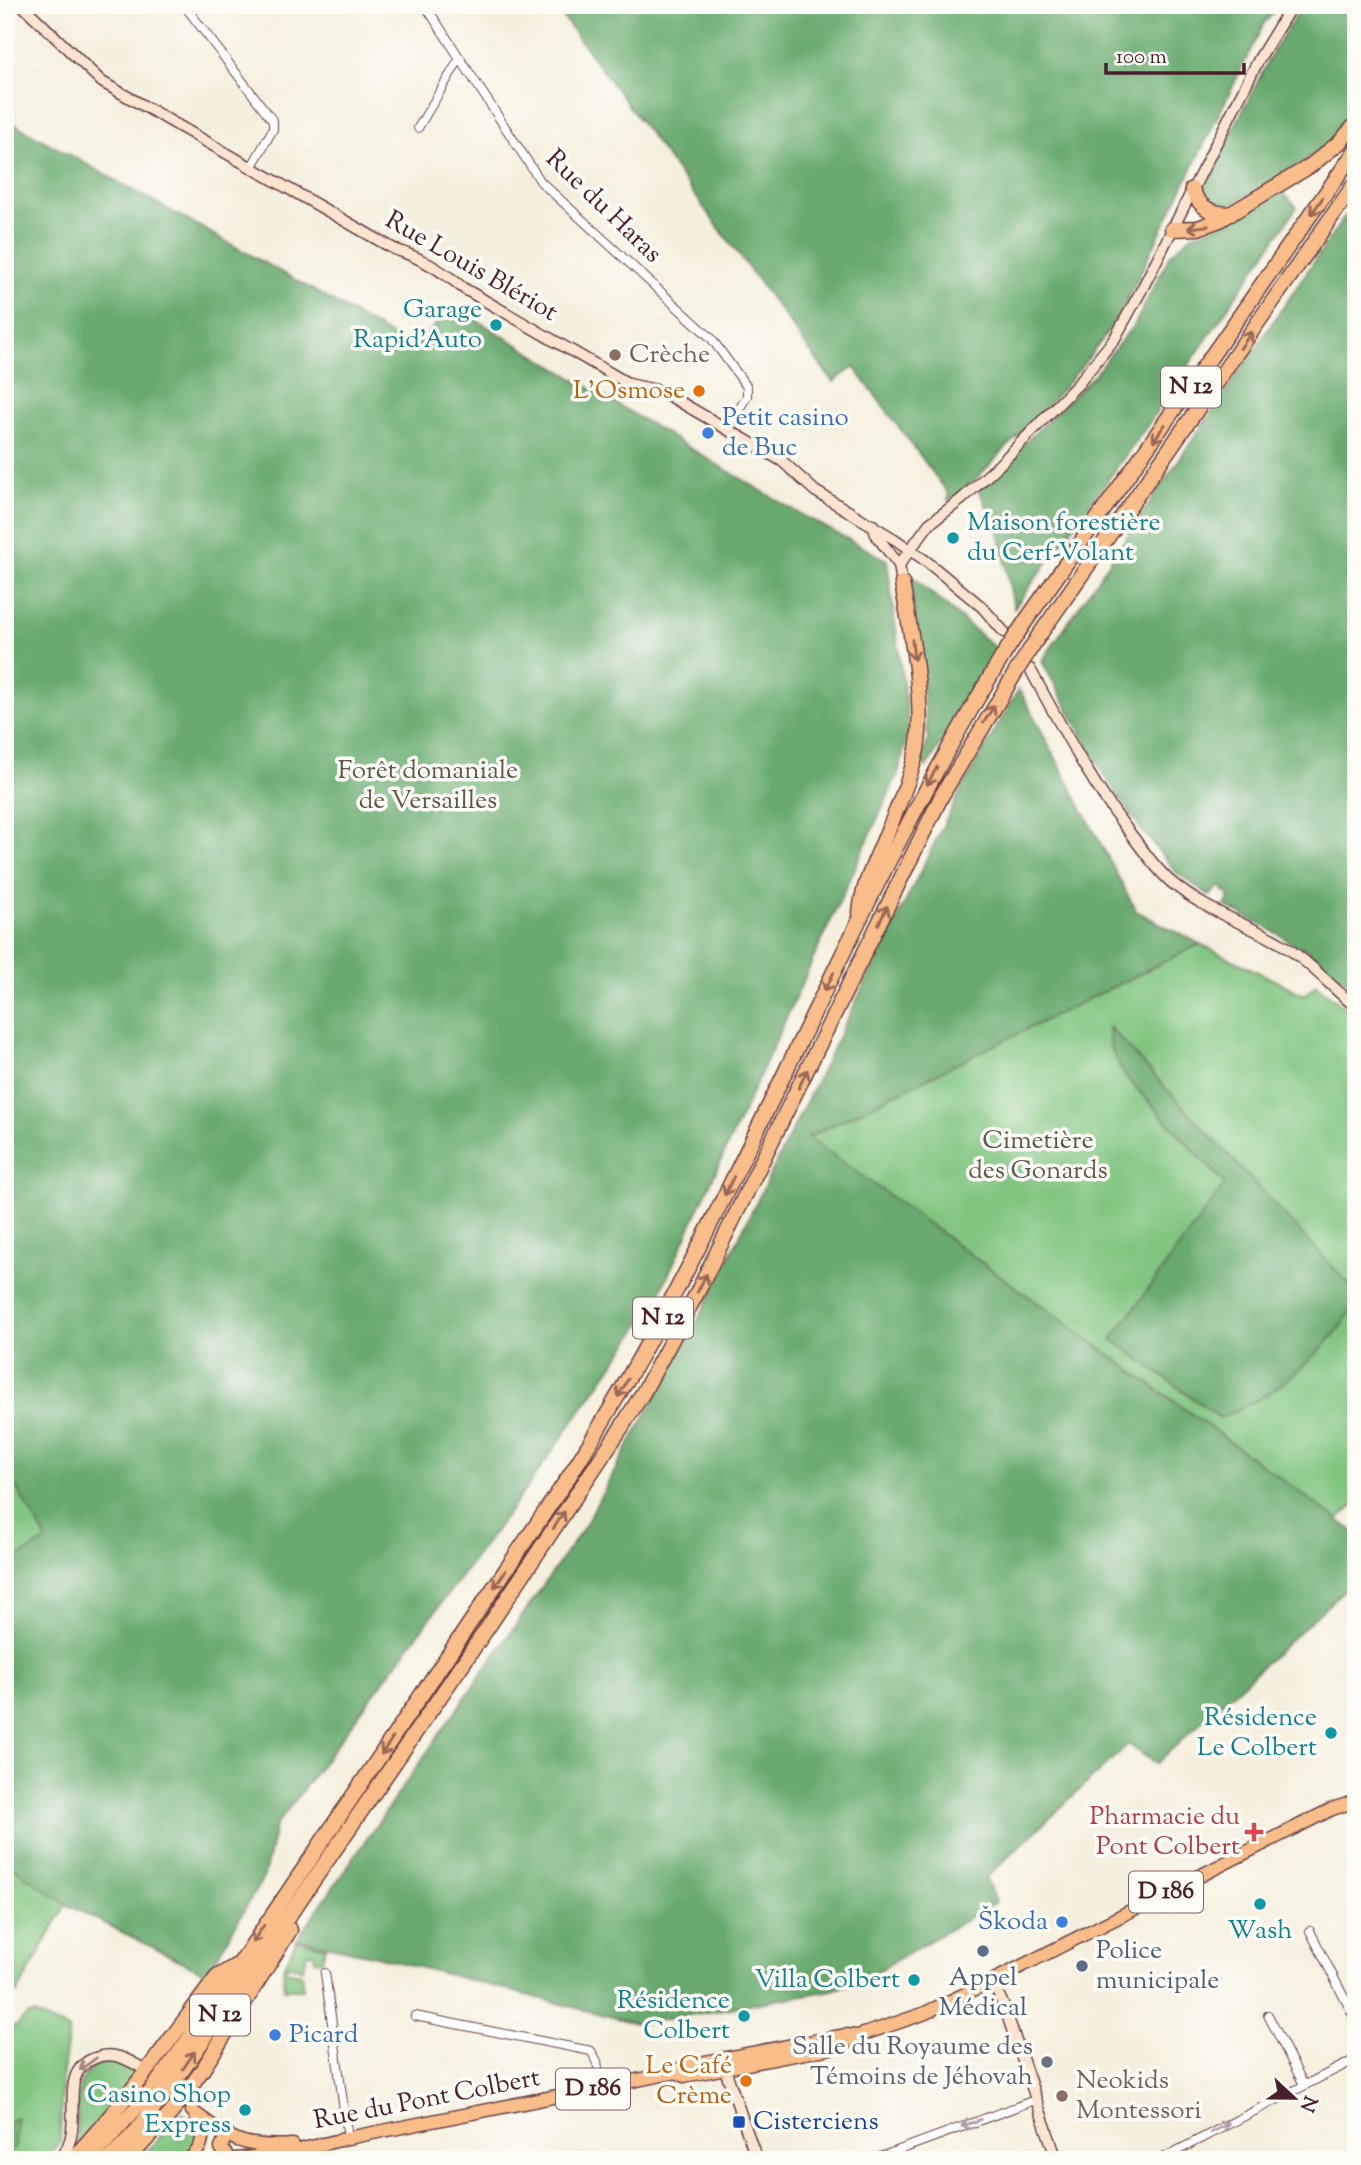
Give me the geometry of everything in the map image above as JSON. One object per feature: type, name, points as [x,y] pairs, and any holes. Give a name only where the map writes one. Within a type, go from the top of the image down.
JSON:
[{"type":"highway","points":[[1172,229],[1210,225],[1231,214],[1310,166],[1340,142],[1356,124]]},
{"type":"highway","name":"N 12","points":[[89,2160],[148,2095],[485,1601],[606,1418],[682,1282],[925,788],[1004,654],[1356,150]]},
{"type":"highway","name":"N 12","points":[[108,2160],[138,2130],[173,2084],[486,1630],[621,1428],[697,1293],[942,795],[1024,669],[1038,637],[1356,182]]},
{"type":"highway","points":[[1192,188],[1197,200],[1205,208],[1212,212],[1231,214]]},
{"type":"highway","points":[[859,921],[861,894],[911,768],[919,735],[920,717],[912,641],[902,583]]},
{"type":"highway","points":[[127,2160],[173,2112],[203,2069],[313,1894],[318,1873]]},
{"type":"highway","points":[[71,2160],[117,2108],[217,1977],[239,1963]]},
{"type":"main road","name":"Rue Louis Blériot","points":[[22,5],[102,82],[394,249],[409,254],[449,276],[463,288],[629,384],[661,391],[782,461],[815,491],[909,548],[982,607],[1004,632]]},
{"type":"main road","points":[[899,565],[929,524],[962,499],[992,471],[1092,369],[1124,323],[1264,50],[1292,5]]},
{"type":"main road","points":[[873,525],[876,535],[899,565],[902,583]]},
{"type":"main road","points":[[1024,669],[1102,797],[1170,881],[1230,920],[1278,942],[1356,1007]]},
{"type":"main road","name":"D 186","points":[[992,1981],[1340,1805],[1356,1793]]},
{"type":"main road","name":"D 186","points":[[1340,1805],[1356,1801]]},
{"type":"main road","points":[[992,1981],[1004,2006],[1057,2160]]},
{"type":"main road","name":"Rue du Pont Colbert","points":[[228,2160],[274,2155],[601,2088],[677,2072],[684,2066],[724,2064],[824,2039],[858,2036],[923,2014],[992,1981]]},
{"type":"main road","points":[[60,2160],[71,2139],[72,2090],[81,2066],[91,2059],[109,2055],[120,2057],[142,2068]]},
{"type":"main road","points":[[724,2064],[757,2160]]},
{"type":"main road","name":"D 186","points":[[188,2160],[201,2146],[204,2138],[200,2123],[192,2111],[226,2136],[263,2147],[318,2144]]},
{"type":"main road","points":[[226,2136],[221,2148],[228,2160]]},
{"type":"street","points":[[184,5],[273,121],[273,129],[251,168]]},
{"type":"street","name":"Rue du Haras","points":[[425,5],[541,182],[711,338],[747,387],[747,396],[728,428]]},
{"type":"street","points":[[418,128],[460,58]]},
{"type":"street","points":[[1310,1931],[1356,2021]]},
{"type":"street","points":[[325,1973],[348,2138]]},
{"type":"street","points":[[1268,2015],[1304,2085]]},
{"type":"street","points":[[415,2016],[591,2051],[597,2061],[601,2088]]},
{"type":"street","points":[[1159,2160],[1356,2059]]},
{"type":"street","points":[[872,2160],[1035,2100]]},
{"type":"green space","points":[[554,5],[1280,5],[1264,23],[1123,308],[1111,327],[1085,362],[1042,411],[981,474],[948,501],[948,493],[854,367],[833,382]]},
{"type":"green space","points":[[1303,5],[1356,5],[1356,114],[1331,143],[1277,178],[1229,205],[1208,205],[1203,187],[1276,46]]},
{"type":"green space","name":"Forêt domaniale de Versailles","points":[[5,119],[414,349],[453,306],[800,514],[887,560],[909,729],[898,774],[654,1306],[523,1493],[275,1827],[264,1876],[207,1974],[67,1905],[5,1862],[5,1565],[47,1540],[5,1468]]},
{"type":"green space","points":[[1281,191],[1297,207],[1147,426],[1014,608],[998,528],[978,489],[1094,375],[1136,322],[1170,255],[1192,235],[1225,223]]},
{"type":"green space","points":[[1356,200],[1356,990],[1303,947],[1299,949],[1281,935],[1225,906],[1230,896],[1219,886],[1210,896],[1177,873],[1140,828],[1103,773],[1042,661]]},
{"type":"green space","points":[[911,576],[1000,652],[926,767],[921,763],[928,740]]},
{"type":"green space","points":[[1018,690],[1136,911],[1200,944],[808,1137],[1356,1533],[1356,1579],[1156,1764],[1128,1744],[986,1878],[996,1902],[862,1980],[833,1990],[639,2024],[376,1956],[297,1939],[584,1527],[697,1322],[959,794]]},
{"type":"green space","name":"Cimetière des Gonards","points":[[1200,944],[1305,995],[1316,984],[1356,1017],[1356,1292],[1109,1028],[1111,1049],[1125,1076],[1226,1184],[1113,1339],[1351,1310],[1356,1300],[1356,1503],[1338,1520],[808,1137]]},
{"type":"green space","points":[[1109,1027],[1356,1292],[1346,1319],[1308,1362],[1269,1393],[1220,1418],[1112,1339],[1225,1184],[1125,1076],[1111,1049]]},
{"type":"green space","points":[[5,1467],[48,1540],[5,1566]]},
{"type":"green space","points":[[5,1856],[66,1905],[17,1993],[5,1987]]},
{"type":"green space","points":[[297,1940],[325,1947],[322,1961],[314,1960],[315,1954],[308,1952],[302,1969],[287,1965],[286,1971],[301,1974],[303,1989],[284,1989],[283,1968]]},
{"type":"green space","points":[[34,2014],[69,2029],[62,2079],[60,2143],[44,2160],[5,2160],[5,2023],[16,2027],[26,2016]]},
{"type":"green space","points":[[109,2062],[118,2063],[139,2074],[76,2148],[81,2083],[87,2073],[96,2066]]},
{"type":"green space","points":[[182,2113],[195,2125],[199,2141],[183,2160],[139,2160]]},
{"type":"green space","points":[[17,2118],[15,2147],[5,2156],[5,2124]]},
{"type":"tunnel","points":[[142,2068],[192,2111]]},
{"type":"place","name":"Garage Rapid'Auto","points":[[496,325]]},
{"type":"place","name":"Crèche","points":[[615,355]]},
{"type":"place","name":"L'Osmose","points":[[699,391]]},
{"type":"place","name":"Petit casino de Buc","points":[[708,433]]},
{"type":"place","name":"Maison forestière du Cerf-Volant","points":[[953,538]]},
{"type":"place","name":"Résidence Le Colbert","points":[[1331,1733]]},
{"type":"place","name":"Pharmacie du Pont Colbert","points":[[1254,1832]]},
{"type":"place","name":"Wash","points":[[1260,1904]]},
{"type":"place","name":"Škoda","points":[[1062,1922]]},
{"type":"place","name":"Appel Médical","points":[[983,1951]]},
{"type":"place","name":"Police municipale","points":[[1082,1966]]},
{"type":"place","name":"Villa Colbert","points":[[914,1980]]},
{"type":"place","name":"Résidence Colbert","points":[[744,2016]]},
{"type":"place","name":"Picard","points":[[275,2035]]},
{"type":"place","name":"Salle du Royaume des Témoins de Jéhovah","points":[[1047,2062]]},
{"type":"place","name":"Le Café Crème","points":[[746,2081]]},
{"type":"place","name":"Neokids Montessori","points":[[1062,2096]]},
{"type":"place","name":"Casino Shop Express","points":[[245,2110]]},
{"type":"place","name":"Cisterciens","points":[[739,2122]]}]
